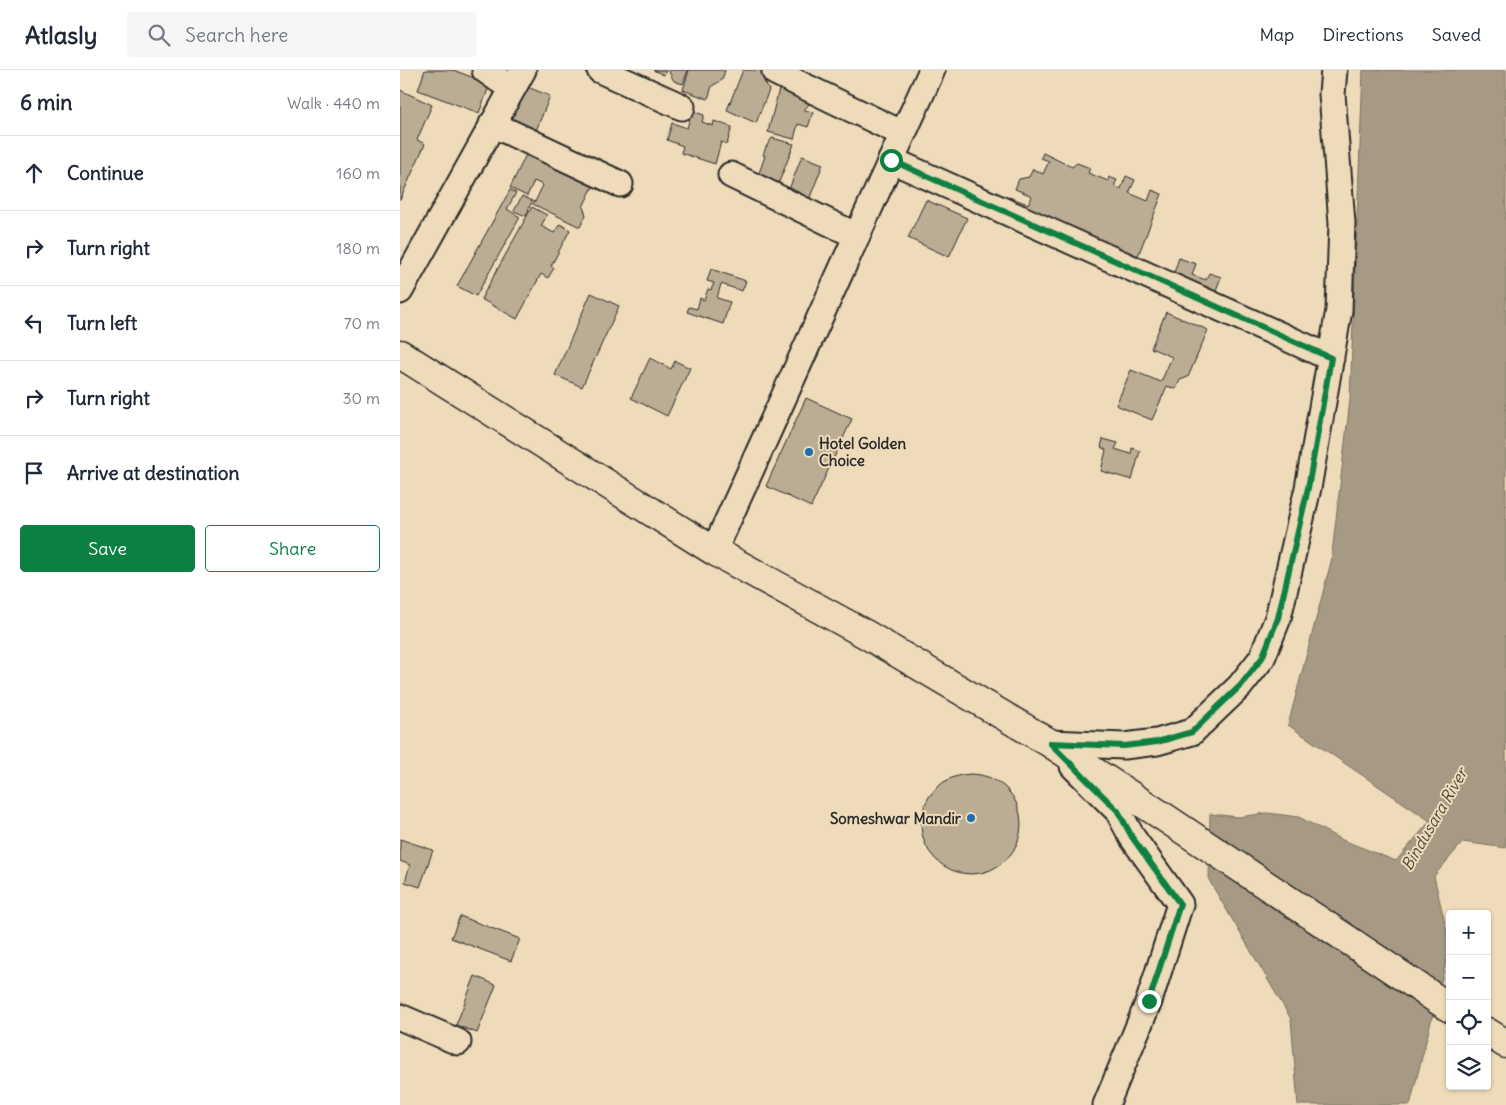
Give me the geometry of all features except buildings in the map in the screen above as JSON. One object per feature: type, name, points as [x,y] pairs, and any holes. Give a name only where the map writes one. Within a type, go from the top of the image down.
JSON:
[{"type":"highway","points":[[400,354],[714,551],[867,635],[1050,743],[1446,1005]]},
{"type":"highway","points":[[1491,1035],[1506,1044]]},
{"type":"street","points":[[400,291],[517,80],[485,70]]},
{"type":"street","points":[[600,70],[682,107]]},
{"type":"street","points":[[714,551],[932,70]]},
{"type":"street","points":[[1050,743],[1124,746],[1157,742],[1192,732],[1240,686],[1262,658],[1278,618],[1308,488],[1339,310],[1342,223],[1332,94],[1334,70]]},
{"type":"street","points":[[775,72],[903,134]]},
{"type":"street","points":[[492,124],[620,184]]},
{"type":"street","points":[[891,160],[1331,358]]},
{"type":"street","points":[[731,175],[857,236]]},
{"type":"street","points":[[1050,743],[1118,811],[1132,837],[1180,904],[1149,1001],[1106,1105]]},
{"type":"street","points":[[400,1017],[458,1042]]},
{"type":"water","name":"Bindusara River","points":[[1363,70],[1506,70],[1506,848],[1463,842],[1434,876],[1446,928],[1446,962],[1410,1105],[1298,1105],[1291,1019],[1209,880],[1210,814],[1239,817],[1267,813],[1299,817],[1340,839],[1396,861],[1430,821],[1288,725],[1331,562],[1350,400]]},
{"type":"place","name":"Hotel Golden Choice","points":[[809,452]]},
{"type":"place","name":"Someshwar Mandir","points":[[971,818]]},
{"type":"route","points":[[891,160],[1331,358],[1308,488],[1278,618],[1262,658],[1240,686],[1192,732],[1157,742],[1124,746],[1050,743],[1118,811],[1132,837],[1180,904],[1149,1001]]}]
